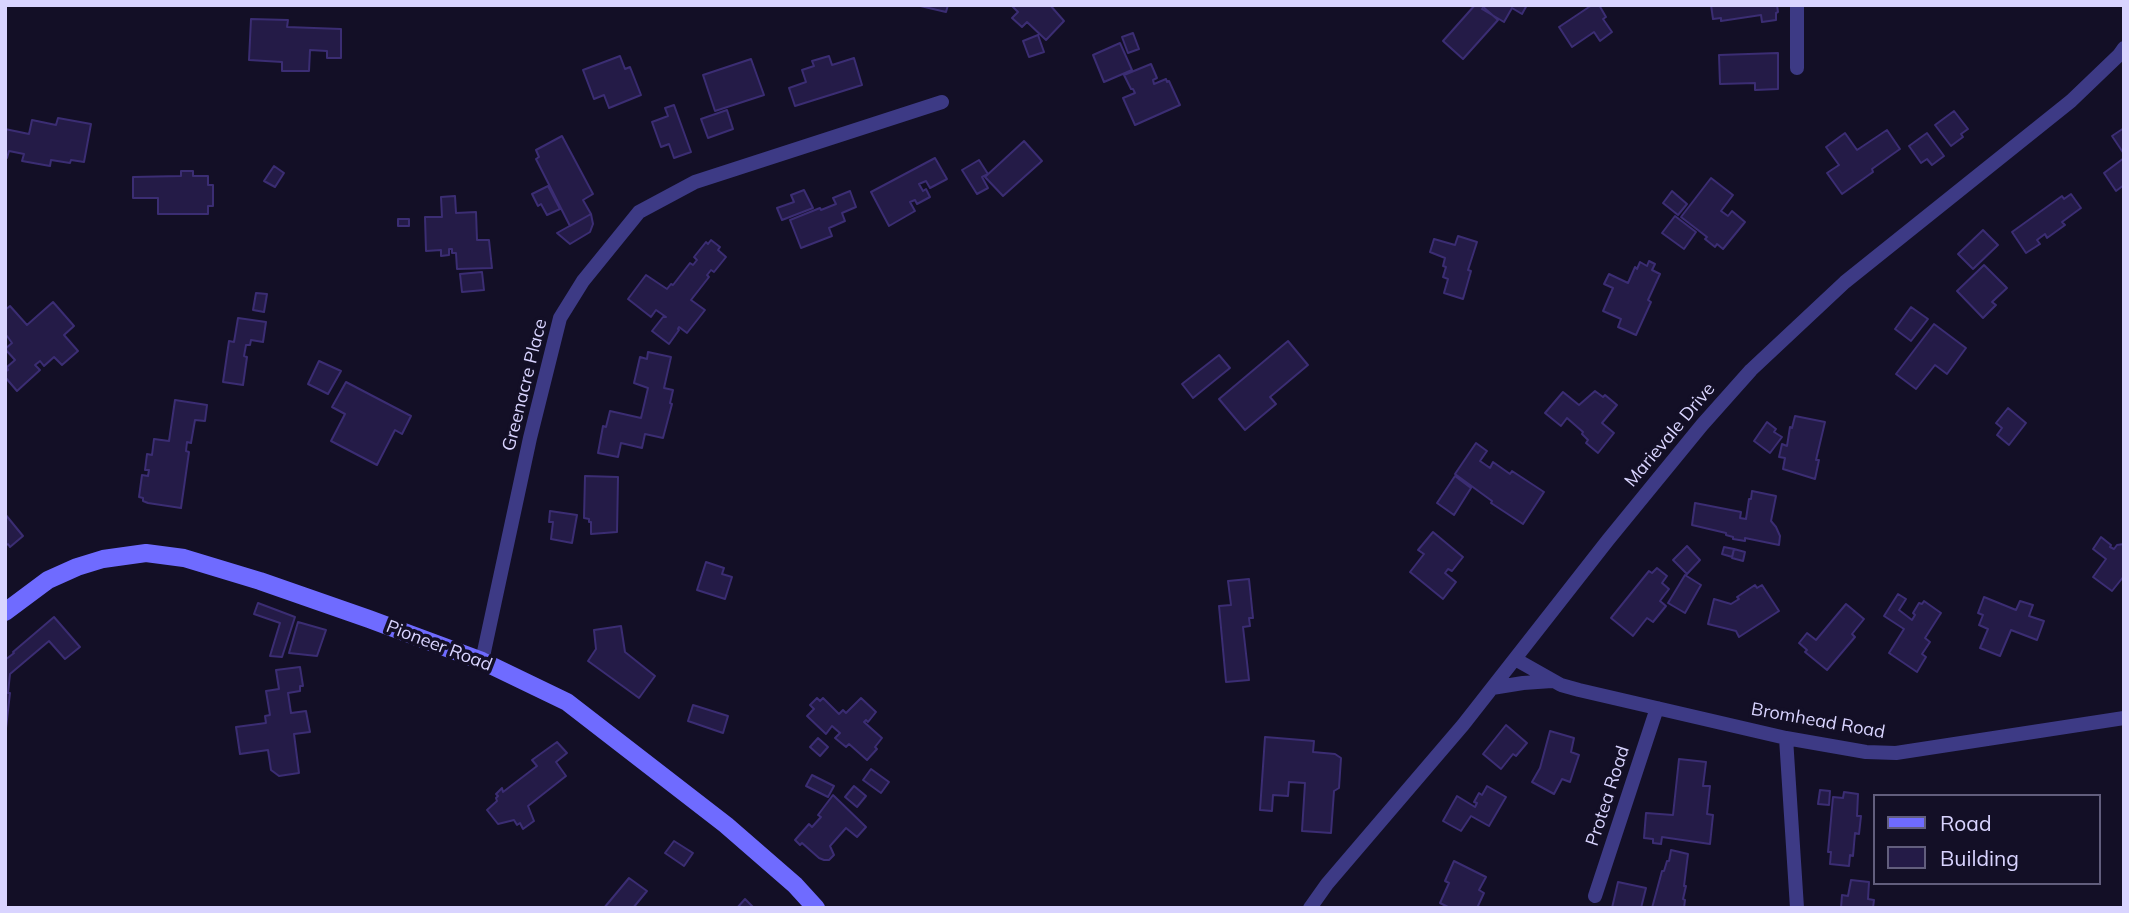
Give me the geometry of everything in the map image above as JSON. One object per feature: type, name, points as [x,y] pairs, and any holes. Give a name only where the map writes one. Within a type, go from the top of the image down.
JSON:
[{"type":"main road","name":"Pioneer Road","points":[[5,612],[48,580],[77,567],[103,558],[146,553],[184,558],[260,581],[482,661],[567,702],[726,825],[816,908]]},
{"type":"street","points":[[1797,5],[1797,68]]},
{"type":"street","name":"Marievale Drive","points":[[1310,908],[1327,884],[1464,725],[1608,540],[1751,370],[1845,282],[2071,101],[2124,48]]},
{"type":"street","name":"Greenacre Place","points":[[482,661],[530,438],[560,318],[583,281],[623,230],[639,212],[695,182],[942,102]]},
{"type":"street","name":"Bromhead Road","points":[[1515,659],[1553,681],[1579,690],[1786,737],[1866,752],[1896,753],[2124,718]]},
{"type":"street","points":[[1492,688],[1553,681]]},
{"type":"street","name":"Protea Road","points":[[1595,896],[1657,708]]},
{"type":"street","points":[[1786,737],[1797,908]]},
{"type":"building","points":[[916,5],[948,5],[946,12]]},
{"type":"building","points":[[1011,5],[1050,5],[1064,21],[1046,40],[1027,22],[1022,27],[1012,18],[1018,12]]},
{"type":"building","points":[[1475,5],[1481,5],[1498,20],[1463,59],[1443,41]]},
{"type":"building","points":[[1485,5],[1527,5],[1522,14],[1512,8],[1504,22],[1482,9]]},
{"type":"building","points":[[1592,5],[1599,5],[1606,17],[1603,19],[1612,32],[1600,41],[1594,32],[1572,47],[1559,27]]},
{"type":"building","points":[[1711,5],[1777,5],[1778,12],[1776,20],[1762,22],[1761,15],[1721,21],[1721,18],[1713,19]]},
{"type":"building","points":[[251,19],[288,20],[287,27],[341,29],[341,58],[327,58],[327,51],[310,50],[309,71],[282,71],[282,62],[249,60]]},
{"type":"building","points":[[1133,33],[1139,49],[1128,53],[1122,37]]},
{"type":"building","points":[[1038,35],[1044,52],[1029,57],[1023,41]]},
{"type":"building","points":[[1120,43],[1132,70],[1104,82],[1093,55]]},
{"type":"building","points":[[1778,53],[1778,89],[1755,90],[1755,83],[1720,84],[1719,55]]},
{"type":"building","points":[[620,56],[625,69],[630,67],[641,95],[609,108],[604,95],[594,99],[583,70]]},
{"type":"building","points":[[829,56],[832,65],[854,58],[862,85],[795,106],[789,88],[806,82],[802,70],[814,66],[812,61]]},
{"type":"building","points":[[751,59],[764,95],[715,111],[703,75]]},
{"type":"building","points":[[1151,64],[1157,78],[1153,80],[1154,84],[1166,79],[1169,81],[1180,105],[1135,125],[1123,98],[1135,93],[1124,75]]},
{"type":"building","points":[[674,105],[691,152],[674,158],[669,144],[661,147],[652,122],[668,116],[665,108]]},
{"type":"building","points":[[727,110],[733,129],[708,138],[701,119]]},
{"type":"building","points":[[1954,111],[1968,129],[1961,134],[1963,137],[1951,146],[1935,125]]},
{"type":"building","points":[[58,118],[91,124],[84,162],[51,160],[50,166],[22,161],[24,154],[9,151],[5,158],[5,129],[29,134],[32,120],[56,125]]},
{"type":"building","points":[[2124,128],[2124,154],[2112,136]]},
{"type":"building","points":[[1887,130],[1900,149],[1842,194],[1827,173],[1839,165],[1826,147],[1845,133],[1857,150]]},
{"type":"building","points":[[1927,133],[1944,156],[1932,165],[1927,159],[1921,163],[1909,146]]},
{"type":"building","points":[[562,136],[593,194],[583,200],[591,214],[570,226],[536,159],[539,157],[536,150]]},
{"type":"building","points":[[1024,141],[1042,161],[1003,196],[985,177]]},
{"type":"building","points":[[935,158],[947,179],[930,188],[926,181],[919,184],[923,191],[926,189],[930,197],[917,204],[915,200],[910,202],[915,211],[889,226],[871,192]]},
{"type":"building","points":[[2124,158],[2124,185],[2116,191],[2104,173]]},
{"type":"building","points":[[979,160],[988,174],[982,177],[988,188],[977,194],[962,170]]},
{"type":"building","points":[[274,166],[284,173],[275,187],[264,181]]},
{"type":"building","points":[[181,171],[193,171],[193,176],[208,176],[208,185],[213,185],[213,206],[208,206],[208,214],[158,214],[158,198],[133,198],[133,177],[181,176]]},
{"type":"building","points":[[1711,178],[1733,195],[1721,211],[1728,216],[1732,211],[1745,222],[1723,249],[1717,244],[1715,247],[1705,239],[1707,237],[1681,217]]},
{"type":"building","points":[[548,186],[560,209],[547,215],[532,194]]},
{"type":"building","points":[[804,190],[813,208],[782,220],[777,208],[794,202],[791,195]]},
{"type":"building","points":[[850,191],[856,207],[842,213],[845,221],[829,228],[832,236],[801,248],[790,220],[836,204],[833,198]]},
{"type":"building","points":[[1672,191],[1687,204],[1678,215],[1663,203]]},
{"type":"building","points":[[2071,194],[2081,208],[2062,222],[2065,225],[2047,238],[2045,234],[2037,240],[2040,244],[2026,253],[2012,232],[2062,196],[2064,199]]},
{"type":"building","points":[[455,196],[456,213],[476,212],[477,240],[489,240],[492,268],[457,269],[456,253],[452,253],[452,249],[449,249],[449,255],[441,256],[441,250],[426,251],[425,217],[442,217],[441,197]]},
{"type":"building","points":[[591,214],[593,224],[590,232],[570,244],[557,233]]},
{"type":"building","points":[[1675,216],[1696,232],[1684,249],[1662,233]]},
{"type":"building","points":[[398,219],[409,219],[409,226],[398,226]]},
{"type":"building","points":[[1983,230],[1998,245],[1973,269],[1958,254]]},
{"type":"building","points":[[1458,236],[1477,242],[1463,299],[1444,293],[1448,279],[1443,277],[1445,258],[1430,252],[1434,239],[1455,245]]},
{"type":"building","points":[[711,240],[720,247],[718,250],[726,257],[714,272],[711,270],[707,275],[709,277],[691,300],[705,310],[687,333],[679,327],[669,344],[652,331],[663,317],[666,317],[656,310],[651,317],[628,299],[646,275],[667,289],[673,285],[690,263],[693,265],[697,260],[694,257],[706,242],[708,244]]},
{"type":"building","points":[[1649,261],[1655,264],[1652,270],[1660,274],[1636,335],[1618,327],[1621,319],[1603,311],[1613,288],[1604,284],[1609,274],[1628,283],[1635,267],[1637,269],[1640,262],[1647,266]]},
{"type":"building","points":[[1984,265],[2007,288],[1992,302],[1996,305],[1983,318],[1957,291]]},
{"type":"building","points":[[482,272],[484,290],[462,292],[460,274]]},
{"type":"building","points":[[256,293],[267,294],[264,312],[253,310]]},
{"type":"building","points":[[53,302],[74,326],[64,335],[78,351],[62,365],[54,357],[44,366],[40,361],[35,365],[40,370],[17,391],[5,377],[7,367],[15,360],[5,349],[12,343],[5,337],[5,310],[10,306],[27,325]]},
{"type":"building","points":[[1911,307],[1928,319],[1911,341],[1895,329]]},
{"type":"building","points":[[238,318],[266,322],[263,342],[251,340],[250,345],[246,345],[243,385],[223,382],[229,341],[234,342]]},
{"type":"building","points":[[1934,324],[1966,348],[1947,374],[1935,365],[1916,389],[1896,374]]},
{"type":"building","points":[[1288,341],[1308,365],[1270,397],[1276,404],[1245,430],[1219,399]]},
{"type":"building","points":[[648,352],[671,357],[664,388],[673,390],[672,404],[663,438],[645,434],[642,448],[621,443],[618,457],[598,453],[603,426],[606,427],[610,411],[641,418],[648,388],[634,383],[640,357],[647,359]]},
{"type":"building","points":[[1219,355],[1230,368],[1193,398],[1182,384]]},
{"type":"building","points":[[319,361],[341,371],[328,394],[308,384]]},
{"type":"building","points":[[346,382],[411,416],[402,434],[395,430],[377,465],[331,441],[345,414],[332,407]]},
{"type":"building","points":[[1595,391],[1617,405],[1602,423],[1614,433],[1598,453],[1586,443],[1588,440],[1583,432],[1567,418],[1561,426],[1545,413],[1563,392],[1579,405]]},
{"type":"building","points":[[175,400],[207,405],[205,421],[195,420],[191,443],[187,442],[186,451],[189,452],[181,508],[148,503],[139,497],[142,475],[148,476],[149,470],[145,470],[147,454],[152,455],[154,439],[169,441]]},
{"type":"building","points":[[2008,408],[2026,423],[2009,445],[1997,435],[2002,428],[1996,423]]},
{"type":"building","points":[[1795,416],[1825,422],[1816,460],[1819,460],[1815,479],[1783,469],[1785,458],[1779,457],[1782,444],[1787,446]]},
{"type":"building","points":[[1767,422],[1776,429],[1774,432],[1782,437],[1770,453],[1754,441]]},
{"type":"building","points":[[1476,443],[1487,451],[1480,461],[1490,468],[1493,462],[1510,474],[1512,471],[1544,492],[1523,524],[1455,474]]},
{"type":"building","points":[[585,476],[618,477],[617,532],[591,534],[591,522],[584,518]]},
{"type":"building","points":[[1455,476],[1471,488],[1454,515],[1437,503]]},
{"type":"building","points":[[1752,491],[1776,496],[1771,521],[1780,536],[1779,545],[1745,538],[1745,541],[1733,539],[1726,533],[1692,525],[1695,503],[1741,512],[1740,518],[1746,519]]},
{"type":"building","points":[[550,511],[577,515],[572,543],[551,539],[553,522],[549,522]]},
{"type":"building","points":[[5,514],[23,536],[10,547],[8,544],[5,546]]},
{"type":"building","points":[[1433,532],[1463,557],[1452,571],[1448,569],[1445,573],[1456,582],[1443,599],[1410,572],[1424,554],[1418,550]]},
{"type":"building","points":[[2101,537],[2114,549],[2117,545],[2124,544],[2124,576],[2112,591],[2093,577],[2106,559],[2093,549]]},
{"type":"building","points":[[1687,546],[1700,560],[1687,574],[1673,560]]},
{"type":"building","points":[[1724,547],[1734,549],[1732,557],[1722,554]]},
{"type":"building","points":[[1734,549],[1745,552],[1743,561],[1732,558]]},
{"type":"building","points":[[706,562],[724,568],[722,574],[732,577],[725,599],[697,590]]},
{"type":"building","points":[[1657,568],[1667,576],[1662,583],[1669,589],[1660,601],[1666,606],[1653,622],[1647,618],[1633,636],[1611,618],[1649,571],[1652,573]]},
{"type":"building","points":[[1685,575],[1701,585],[1685,613],[1668,603]]},
{"type":"building","points":[[1249,579],[1253,618],[1249,618],[1250,626],[1243,627],[1249,680],[1226,682],[1219,606],[1231,605],[1228,581]]},
{"type":"building","points":[[1755,585],[1757,588],[1762,585],[1779,611],[1739,637],[1736,631],[1708,624],[1714,599],[1731,604]]},
{"type":"building","points":[[1898,594],[1906,599],[1899,610],[1912,620],[1919,603],[1924,601],[1941,613],[1925,638],[1930,642],[1922,654],[1926,657],[1917,672],[1889,653],[1904,629],[1884,616]]},
{"type":"building","points":[[1984,597],[2016,610],[2020,601],[2033,605],[2029,616],[2044,621],[2037,640],[2011,630],[2000,656],[1980,648],[1988,629],[1979,625],[1983,615],[1978,613]]},
{"type":"building","points":[[258,603],[295,617],[282,657],[270,656],[280,623],[254,614]]},
{"type":"building","points":[[1846,604],[1864,619],[1852,634],[1855,637],[1827,670],[1805,652],[1807,650],[1799,643],[1807,633],[1816,640]]},
{"type":"building","points":[[54,617],[80,647],[65,659],[49,641],[10,674],[5,737],[5,660]]},
{"type":"building","points":[[298,622],[326,630],[317,656],[289,653]]},
{"type":"building","points":[[621,626],[625,652],[655,676],[639,698],[588,661],[596,649],[594,630]]},
{"type":"building","points":[[300,667],[303,686],[300,686],[300,691],[288,693],[291,713],[306,711],[310,732],[294,734],[299,773],[279,776],[271,770],[268,750],[240,754],[236,727],[266,723],[265,716],[270,715],[266,691],[279,689],[276,670]]},
{"type":"building","points":[[817,698],[820,701],[823,698],[839,714],[843,710],[846,713],[861,698],[876,712],[868,722],[864,722],[882,738],[867,760],[849,744],[846,747],[835,738],[840,733],[832,726],[826,734],[807,716],[814,709],[810,705]]},
{"type":"building","points":[[693,705],[728,716],[723,733],[688,721]]},
{"type":"building","points":[[1506,725],[1527,743],[1516,756],[1513,754],[1501,769],[1483,754]]},
{"type":"building","points":[[1550,731],[1574,738],[1571,752],[1579,755],[1570,782],[1562,779],[1554,794],[1532,782],[1540,768]]},
{"type":"building","points":[[1265,737],[1314,741],[1313,752],[1335,754],[1341,758],[1339,788],[1334,791],[1331,833],[1302,831],[1305,783],[1289,782],[1288,796],[1273,795],[1272,811],[1260,810]]},
{"type":"building","points":[[818,738],[828,747],[820,756],[810,747]]},
{"type":"building","points":[[557,742],[567,753],[556,762],[566,776],[528,806],[534,821],[523,829],[520,823],[517,825],[514,820],[498,824],[487,810],[497,801],[496,794],[502,788],[503,792],[537,766],[532,760]]},
{"type":"building","points":[[1679,759],[1706,762],[1703,786],[1710,786],[1707,814],[1713,815],[1710,844],[1662,837],[1661,844],[1644,838],[1646,813],[1673,815]]},
{"type":"building","points":[[871,769],[889,782],[881,793],[863,780]]},
{"type":"building","points":[[812,775],[834,786],[828,797],[806,786]]},
{"type":"building","points":[[854,786],[866,796],[857,807],[845,797]]},
{"type":"building","points":[[1487,786],[1506,797],[1489,826],[1471,816],[1461,831],[1443,821],[1457,796],[1475,807],[1477,803],[1474,802],[1479,793],[1482,795]]},
{"type":"building","points":[[1820,790],[1830,791],[1829,805],[1818,804]]},
{"type":"building","points":[[1844,792],[1858,794],[1857,816],[1861,816],[1859,834],[1855,833],[1853,856],[1850,855],[1849,866],[1830,864],[1831,852],[1828,852],[1833,797],[1843,798]]},
{"type":"building","points":[[833,795],[866,827],[857,837],[846,828],[830,846],[834,855],[829,860],[824,860],[795,840],[809,824],[812,827],[821,817],[818,815]]},
{"type":"building","points":[[674,841],[693,853],[684,866],[665,853]]},
{"type":"building","points":[[1671,850],[1688,854],[1684,908],[1652,908],[1662,871],[1669,861]]},
{"type":"building","points":[[1454,861],[1486,877],[1479,890],[1484,893],[1477,908],[1450,908],[1440,903],[1449,883],[1445,881]]},
{"type":"building","points":[[629,878],[647,891],[633,908],[604,908]]},
{"type":"building","points":[[1851,880],[1869,882],[1868,899],[1874,900],[1873,908],[1841,908],[1842,895],[1848,896]]},
{"type":"building","points":[[1618,882],[1646,888],[1641,908],[1612,908]]},
{"type":"building","points":[[745,899],[754,908],[737,908]]}]
